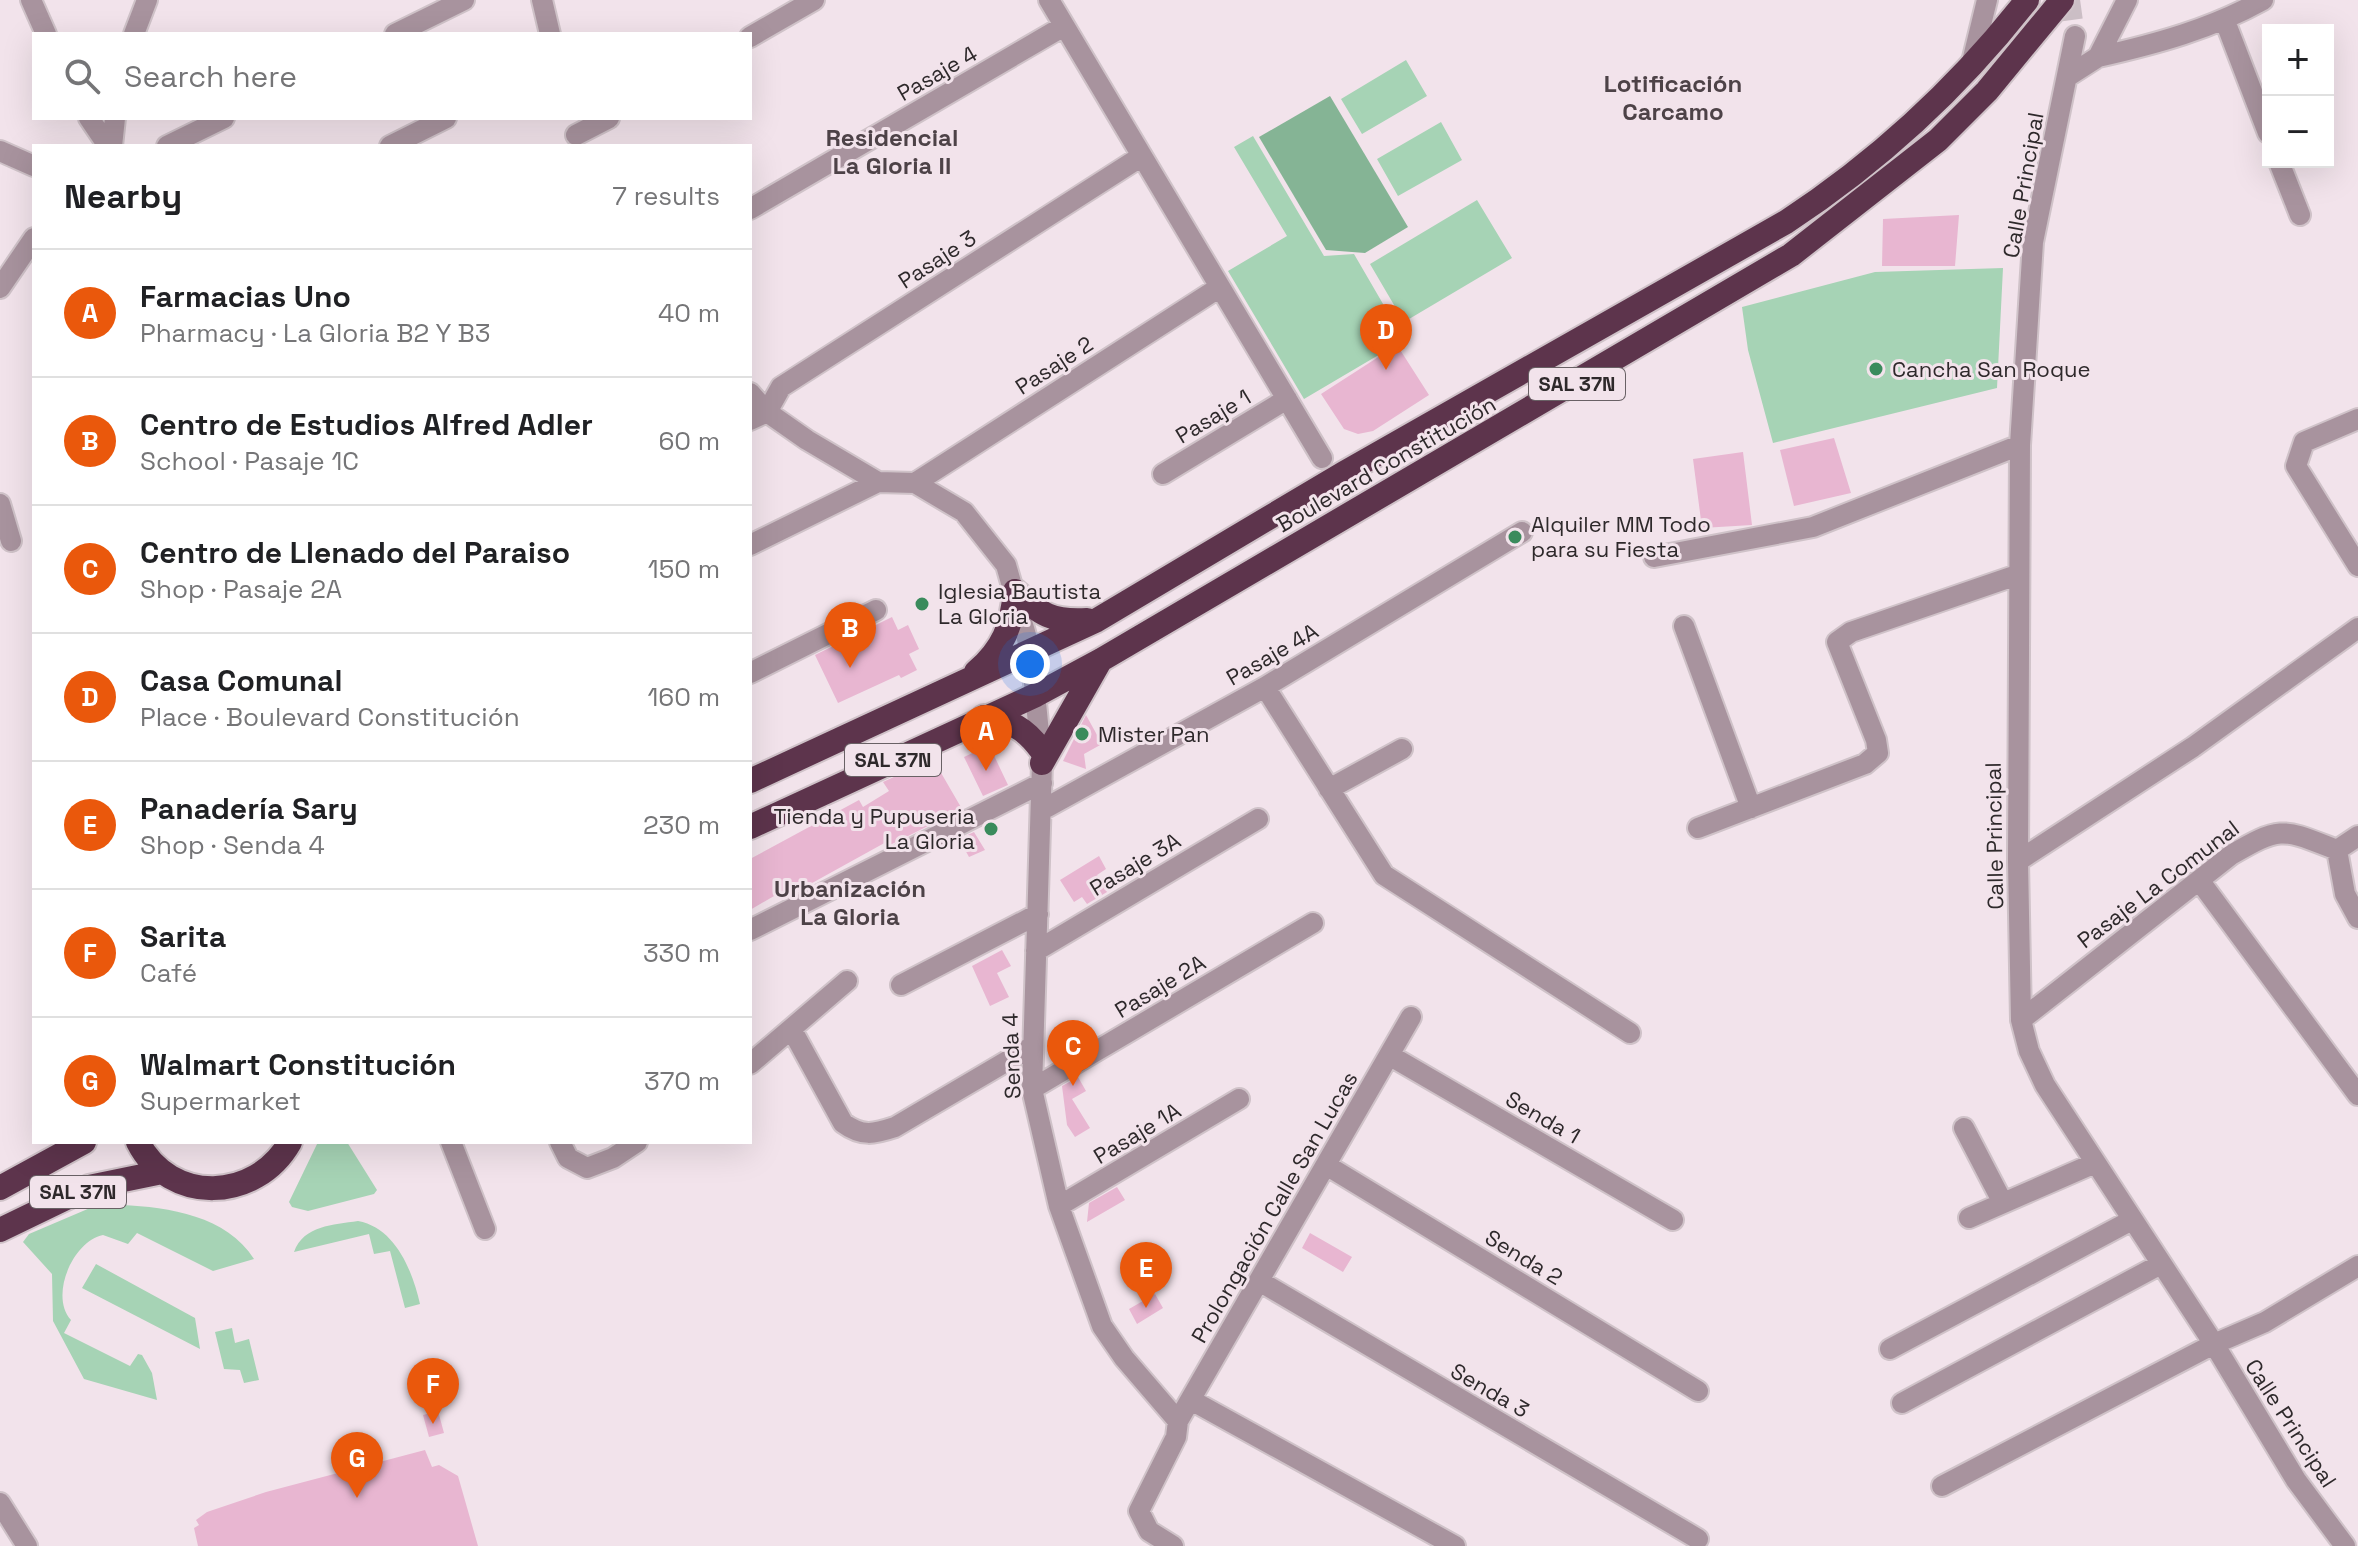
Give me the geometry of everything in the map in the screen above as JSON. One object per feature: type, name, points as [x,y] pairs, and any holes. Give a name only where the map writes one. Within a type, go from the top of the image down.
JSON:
[{"type":"highway","name":"Boulevard Constitución","points":[[752,780],[1097,620],[1397,443],[1786,222],[1905,132],[1971,67],[2027,0]]},
{"type":"highway","name":"Boulevard Constitución","points":[[752,826],[1036,695],[1101,660],[1791,255],[1938,140],[1987,91],[2062,0]]},
{"type":"highway","points":[[1015,591],[1038,611],[1058,622],[1097,620]]},
{"type":"highway","points":[[966,681],[995,656],[1003,642],[1013,619],[1015,591]]},
{"type":"highway","points":[[1042,766],[1101,660]]},
{"type":"highway","points":[[984,717],[1008,720],[1028,733],[1042,766]]},
{"type":"highway","name":"SAL 37N","points":[[0,1188],[80,1144]]},
{"type":"highway","name":"SAL 37N","points":[[140,1144],[162,1172],[194,1187],[237,1186],[266,1172],[288,1144]]},
{"type":"highway","name":"SAL 37N","points":[[0,1230],[89,1187],[162,1172]]},
{"type":"street","points":[[31,0],[45,32]]},
{"type":"street","points":[[135,32],[147,0]]},
{"type":"street","points":[[399,32],[464,0]]},
{"type":"street","points":[[542,0],[550,32]]},
{"type":"street","points":[[752,36],[814,0]]},
{"type":"street","points":[[1049,0],[1322,458]]},
{"type":"street","points":[[1971,67],[1987,0]]},
{"type":"street","points":[[2098,57],[2127,0]]},
{"type":"street","points":[[2070,75],[2098,57],[2150,45],[2225,21],[2263,0]]},
{"type":"street","points":[[2225,21],[2262,117]]},
{"type":"street","name":"Pasaje 4","points":[[752,208],[1064,26]]},
{"type":"street","name":"Calle Principal","points":[[2075,36],[2070,75],[2033,242],[2020,445],[2017,575],[2021,1020],[2029,1051],[2045,1085],[2214,1344],[2296,1480],[2345,1546]]},
{"type":"street","points":[[90,120],[108,144]]},
{"type":"street","points":[[110,144],[115,120]]},
{"type":"street","points":[[171,144],[220,120]]},
{"type":"street","points":[[394,144],[442,120]]},
{"type":"street","points":[[575,133],[604,120]]},
{"type":"street","points":[[0,151],[32,165]]},
{"type":"street","name":"Pasaje 3","points":[[758,416],[781,387],[1142,156]]},
{"type":"street","points":[[2281,168],[2300,215]]},
{"type":"street","points":[[0,288],[25,266],[32,244]]},
{"type":"street","name":"Pasaje 2","points":[[915,483],[1220,287]]},
{"type":"street","name":"Pasaje 1","points":[[1163,474],[1287,399]]},
{"type":"street","points":[[758,416],[878,482],[915,483]]},
{"type":"street","points":[[2358,419],[2304,442],[2296,466],[2358,566]]},
{"type":"street","points":[[1654,557],[1813,527],[2020,445]]},
{"type":"street","points":[[752,544],[878,482]]},
{"type":"street","name":"Senda 4","points":[[915,483],[964,512],[1006,565],[1015,591],[1031,653],[1042,766],[1032,1089],[1059,1206],[1102,1326],[1124,1358],[1178,1421]]},
{"type":"street","points":[[0,504],[11,541]]},
{"type":"street","name":"Pasaje 4A","points":[[1042,810],[1265,687],[1522,532]]},
{"type":"street","points":[[1698,828],[1865,764],[1878,753],[1876,740],[1837,642],[1851,632],[2017,575]]},
{"type":"street","points":[[752,672],[876,610]]},
{"type":"street","points":[[1684,626],[1751,808]]},
{"type":"street","points":[[2018,861],[2193,747],[2358,628]]},
{"type":"street","points":[[1265,687],[1384,875],[1630,1033]]},
{"type":"street","points":[[1329,789],[1402,749]]},
{"type":"street","points":[[752,929],[1042,766]]},
{"type":"street","name":"Pasaje 3A","points":[[1036,951],[1258,819]]},
{"type":"street","name":"Pasaje La Comunal","points":[[2021,1020],[2231,855],[2269,833],[2289,832],[2337,850]]},
{"type":"street","points":[[2358,836],[2337,850],[2345,894],[2358,918]]},
{"type":"street","points":[[2199,880],[2358,1095]]},
{"type":"street","points":[[901,985],[1038,914]]},
{"type":"street","name":"Pasaje 2A","points":[[1032,1089],[1313,923]]},
{"type":"street","points":[[752,1062],[847,981]]},
{"type":"street","name":"Prolongación Calle San Lucas","points":[[1173,1546],[1149,1531],[1139,1511],[1176,1437],[1178,1421],[1411,1017]]},
{"type":"street","points":[[792,1030],[843,1123],[856,1133],[874,1134],[895,1127],[1031,1047]]},
{"type":"street","name":"Senda 1","points":[[1389,1055],[1673,1220]]},
{"type":"street","name":"Pasaje 1A","points":[[1059,1206],[1239,1099]]},
{"type":"street","points":[[1964,1128],[2003,1203]]},
{"type":"street","points":[[452,1144],[485,1229]]},
{"type":"street","points":[[561,1144],[568,1158],[587,1168],[613,1158],[634,1144]]},
{"type":"street","points":[[1969,1218],[2095,1163]]},
{"type":"street","name":"Senda 2","points":[[1326,1165],[1698,1391]]},
{"type":"street","points":[[1890,1349],[2132,1220]]},
{"type":"street","points":[[1902,1403],[2161,1264]]},
{"type":"street","points":[[1942,1486],[2214,1344],[2265,1322],[2358,1266]]},
{"type":"street","name":"Senda 3","points":[[1259,1281],[1698,1539]]},
{"type":"street","points":[[1191,1400],[1455,1546]]},
{"type":"street","points":[[0,1503],[27,1546]]},
{"type":"shaded area","points":[[1406,60],[1427,96],[1362,134],[1341,99]]},
{"type":"shaded area","points":[[1330,96],[1408,227],[1365,253],[1326,250],[1259,137]]},
{"type":"shaded area","points":[[1441,122],[1462,160],[1398,196],[1377,159]]},
{"type":"shaded area","points":[[1253,136],[1324,256],[1354,254],[1404,340],[1304,399],[1228,271],[1287,236],[1234,147]]},
{"type":"shaded area","points":[[1477,200],[1512,258],[1404,322],[1370,264]]},
{"type":"shaded area","name":"Cancha San Roque","points":[[2003,268],[1997,388],[1773,443],[1748,350],[1742,307],[1875,272]]},
{"type":"shaded area","points":[[317,1144],[348,1144],[377,1190],[374,1194],[308,1211],[292,1207],[289,1202]]},
{"type":"shaded area","points":[[122,1205],[159,1208],[196,1217],[229,1233],[243,1244],[254,1259],[213,1271],[137,1233],[128,1244],[103,1235],[92,1239],[74,1258],[62,1297],[71,1320],[64,1333],[130,1366],[138,1354],[142,1355],[152,1373],[157,1400],[84,1379],[53,1321],[52,1274],[23,1242],[29,1234],[90,1208]]},
{"type":"shaded area","points":[[358,1221],[371,1225],[392,1241],[407,1264],[420,1304],[405,1308],[390,1251],[374,1254],[369,1234],[294,1252],[312,1231]]},
{"type":"shaded area","points":[[96,1264],[195,1318],[200,1349],[82,1288]]},
{"type":"shaded area","points":[[232,1328],[235,1343],[249,1339],[259,1380],[244,1383],[240,1370],[224,1369],[215,1332]]},
{"type":"building","points":[[1959,215],[1955,266],[1882,266],[1883,219]]},
{"type":"building","points":[[1397,345],[1429,395],[1373,431],[1358,434],[1344,429],[1321,394]]},
{"type":"building","points":[[1834,438],[1851,493],[1794,506],[1780,450]]},
{"type":"building","points":[[1743,452],[1752,525],[1702,528],[1693,459]]},
{"type":"building","points":[[892,617],[898,630],[908,625],[919,649],[909,654],[917,670],[838,703],[815,655]]},
{"type":"building","name":"Mister Pan","points":[[1086,715],[1102,744],[1084,754],[1086,769],[1063,761]]},
{"type":"building","points":[[989,745],[1008,785],[983,796],[964,757]]},
{"type":"building","points":[[933,759],[962,809],[890,845],[888,841],[785,898],[781,892],[752,909],[752,858],[859,800],[863,807],[889,791],[883,782]]},
{"type":"building","points":[[974,832],[985,850],[969,857],[959,839]]},
{"type":"building","points":[[1099,856],[1106,869],[1097,875],[1107,892],[1087,904],[1082,897],[1074,902],[1060,880]]},
{"type":"building","points":[[1002,950],[1011,966],[997,973],[1009,997],[990,1006],[972,966]]},
{"type":"building","points":[[1078,1077],[1086,1091],[1072,1099],[1090,1128],[1075,1137],[1067,1125],[1062,1086]]},
{"type":"building","points":[[1117,1187],[1125,1200],[1087,1222],[1089,1203]]},
{"type":"building","points":[[1310,1233],[1352,1257],[1343,1272],[1302,1248]]},
{"type":"building","points":[[1155,1294],[1163,1308],[1137,1324],[1129,1309]]},
{"type":"building","points":[[438,1411],[444,1433],[429,1437],[423,1415]]},
{"type":"building","points":[[425,1450],[432,1467],[439,1465],[458,1476],[478,1546],[198,1546],[194,1528],[199,1525],[196,1520],[207,1512],[266,1492]]},
{"type":"tunnel","points":[[2070,0],[2075,36]]},
{"type":"place","name":"Cancha San Roque","points":[[1876,369]]},
{"type":"place","name":"Casa Comunal","points":[[1386,370]]},
{"type":"place","name":"Alquiler MM Todo para su Fiesta","points":[[1515,537]]},
{"type":"place","name":"Iglesia Bautista La Gloria","points":[[922,604]]},
{"type":"place","name":"Centro de Estudios Alfred Adler","points":[[850,668]]},
{"type":"place","name":"Mister Pan","points":[[1082,734]]},
{"type":"place","name":"Farmacias Uno","points":[[986,771]]},
{"type":"place","name":"Tienda y Pupuseria La Gloria","points":[[991,829]]},
{"type":"place","name":"Centro de Llenado del Paraiso","points":[[1073,1086]]},
{"type":"place","name":"Panadería Sary","points":[[1146,1308]]},
{"type":"place","name":"Sarita","points":[[433,1424]]},
{"type":"place","name":"Walmart Constitución","points":[[357,1498]]},
{"type":"district","name":"Lotificación Carcamo","points":[[1673,97]]},
{"type":"district","name":"Residencial La Gloria II","points":[[892,151]]},
{"type":"district","name":"Urbanización La Gloria","points":[[850,902]]}]
